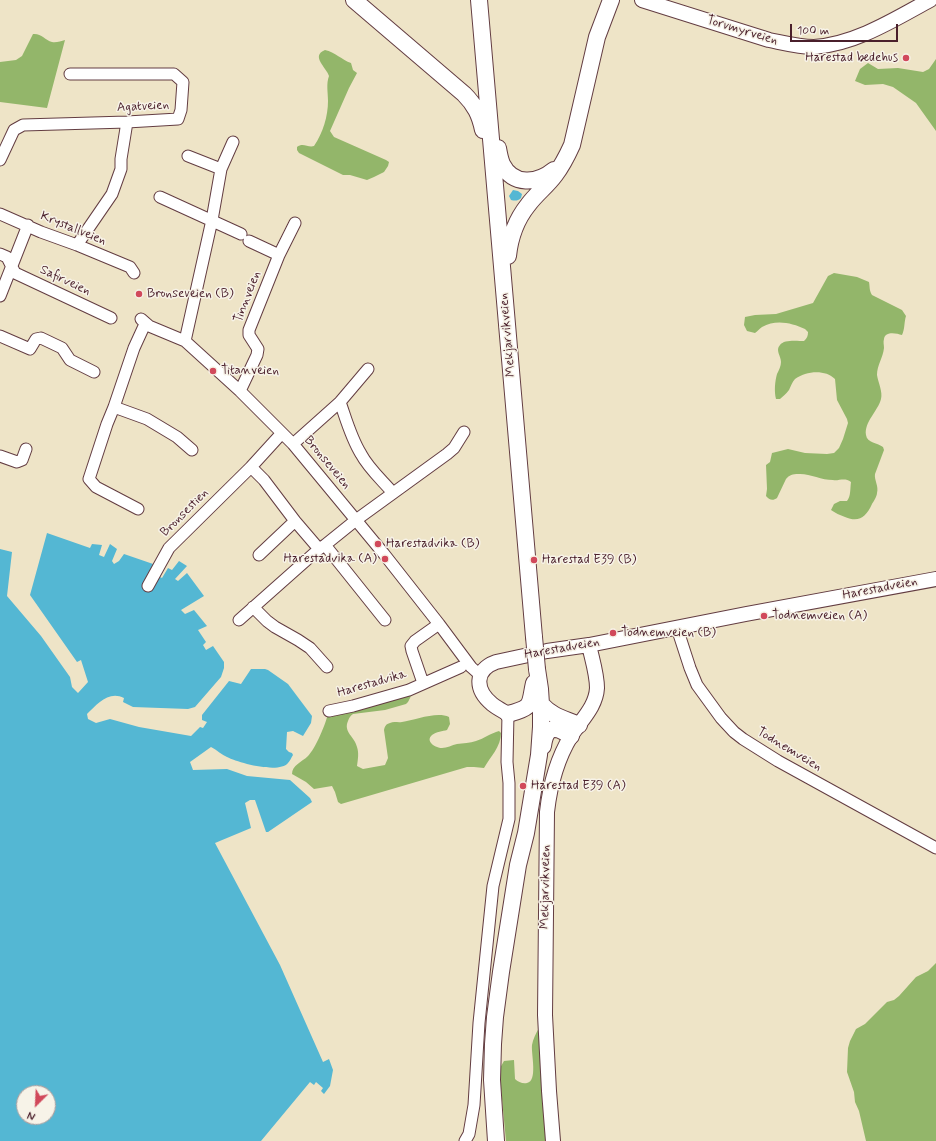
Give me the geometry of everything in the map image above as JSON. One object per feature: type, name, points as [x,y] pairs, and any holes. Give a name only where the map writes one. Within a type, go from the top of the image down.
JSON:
[{"type":"highway","points":[[354,0],[453,83],[470,100],[478,112],[484,139],[493,154]]},
{"type":"highway","name":"Mekjarvikveien","points":[[479,0],[534,637],[538,728]]},
{"type":"highway","points":[[505,292],[509,248],[516,224],[528,205],[555,175],[572,146],[597,37],[601,0]]},
{"type":"highway","points":[[597,37],[611,0]]},
{"type":"highway","points":[[491,130],[496,141],[503,166],[508,172],[520,179],[540,179],[553,171],[565,159]]},
{"type":"highway","points":[[508,714],[522,710],[530,703],[536,673]]},
{"type":"highway","name":"Mekjarvikveien","points":[[536,673],[540,689],[541,704],[538,728]]},
{"type":"highway","points":[[541,704],[555,716],[568,720],[575,731]]},
{"type":"highway","points":[[508,714],[538,728]]},
{"type":"highway","points":[[496,1141],[492,1080],[495,1017],[518,865],[526,833],[539,755],[538,728]]},
{"type":"highway","points":[[518,865],[520,833],[538,728]]},
{"type":"highway","points":[[539,755],[548,730],[556,728],[575,731]]},
{"type":"main road","name":"Torvmyrveien","points":[[642,0],[769,40],[813,47],[834,44],[872,31],[930,0]]},
{"type":"main road","name":"Harestadveien","points":[[482,672],[490,664],[496,662],[553,650],[589,645],[936,579]]},
{"type":"main road","name":"Mekjarvikveien","points":[[553,1141],[545,1015],[547,812],[552,779],[558,764],[575,731],[589,712],[594,700],[597,688],[589,645]]},
{"type":"main road","points":[[482,672],[479,683],[485,696],[492,704],[508,714]]},
{"type":"street","name":"Agatveien","points":[[0,160],[4,141],[14,130],[22,125],[178,119],[181,110],[183,82],[174,74],[70,74]]},
{"type":"street","points":[[77,245],[112,194],[121,169],[121,159],[127,122]]},
{"type":"street","points":[[185,341],[212,220],[221,169],[233,142]]},
{"type":"street","points":[[188,156],[221,169]]},
{"type":"street","points":[[160,197],[212,220],[279,255]]},
{"type":"street","name":"Krystallveien","points":[[0,214],[130,267],[134,272]]},
{"type":"street","name":"Tinnveien","points":[[240,391],[257,355],[258,349],[249,336],[249,330],[279,255],[295,223]]},
{"type":"street","points":[[0,296],[28,225]]},
{"type":"street","name":"Safirveien","points":[[0,254],[7,257],[15,273],[111,318]]},
{"type":"street","name":"Bronseveien","points":[[138,509],[96,487],[89,479],[143,321],[185,341],[240,391],[293,444],[356,520],[460,651],[482,672]]},
{"type":"street","points":[[0,336],[30,349],[36,339],[41,338],[62,348],[70,360],[94,372]]},
{"type":"street","points":[[293,444],[340,402],[368,368]]},
{"type":"street","points":[[340,402],[353,438],[361,454],[393,493]]},
{"type":"street","points":[[114,407],[147,420],[177,437],[192,450]]},
{"type":"street","points":[[239,620],[322,547],[356,520],[444,457],[454,448],[464,432]]},
{"type":"street","name":"Bronsestien","points":[[148,586],[170,548],[251,467],[282,433]]},
{"type":"street","points":[[0,456],[17,462],[22,460],[26,449]]},
{"type":"street","points":[[251,467],[264,480],[295,521],[322,547],[385,620]]},
{"type":"street","points":[[259,555],[295,521]]},
{"type":"street","points":[[253,607],[275,627],[310,648],[328,667]]},
{"type":"street","name":"Harestadvika","points":[[423,683],[411,646],[415,641],[439,624]]},
{"type":"street","name":"Todnemveien","points":[[677,628],[697,685],[721,718],[734,732],[778,761],[936,848]]},
{"type":"street","name":"Harestadvika","points":[[329,711],[353,706],[401,692],[461,667]]},
{"type":"street","points":[[465,1141],[469,1134],[474,1105],[479,1023],[494,886],[509,819],[507,762],[508,714]]},
{"type":"green space","points":[[33,34],[52,42],[65,40],[47,108],[0,102],[0,62],[16,60],[22,56]]},
{"type":"green space","points":[[325,50],[332,52],[351,63],[353,70],[357,73],[330,131],[334,137],[389,162],[384,172],[367,180],[350,175],[343,175],[299,153],[297,150],[297,147],[301,145],[314,146],[320,136],[326,118],[328,107],[327,85],[329,76],[319,59],[319,55]]},
{"type":"green space","points":[[936,59],[936,131],[916,103],[893,87],[883,84],[865,85],[855,81],[860,69],[868,63],[878,69],[898,68],[923,72],[929,69]]},
{"type":"green space","points":[[834,273],[857,277],[869,282],[872,295],[902,310],[906,316],[902,335],[891,333],[885,336],[884,348],[877,375],[881,390],[881,399],[869,421],[866,430],[868,440],[883,447],[884,450],[875,474],[877,494],[870,509],[862,518],[858,519],[850,519],[831,510],[834,504],[840,501],[847,501],[850,495],[851,482],[846,480],[829,480],[802,474],[793,475],[786,479],[777,498],[771,500],[766,496],[766,465],[770,462],[772,453],[788,449],[805,453],[834,453],[839,448],[848,423],[837,400],[835,379],[821,372],[799,376],[794,380],[786,394],[780,399],[776,399],[775,383],[781,362],[778,349],[782,343],[788,341],[804,341],[808,333],[805,329],[795,325],[773,323],[762,327],[755,333],[747,331],[744,325],[745,317],[776,314],[813,303],[828,276]]},
{"type":"green space","points":[[410,692],[411,696],[406,704],[385,710],[353,714],[350,717],[347,728],[358,749],[357,766],[363,769],[385,765],[388,758],[384,730],[385,726],[388,724],[426,716],[444,715],[449,717],[450,724],[447,730],[435,733],[430,737],[430,742],[439,748],[474,742],[499,731],[501,733],[499,743],[484,768],[467,767],[341,804],[338,802],[332,786],[314,789],[306,782],[292,774],[295,766],[308,756],[314,748],[323,730],[328,713]]},
{"type":"green space","points":[[936,963],[936,1141],[866,1141],[859,1111],[855,1102],[854,1092],[847,1072],[848,1048],[850,1041],[856,1029],[865,1024],[887,1002],[894,1000],[899,996],[916,977],[928,971]]},
{"type":"green space","points":[[539,1028],[558,1141],[506,1141],[500,1068],[504,1061],[514,1060],[515,1079],[524,1083],[530,1081],[533,1072],[532,1045]]},
{"type":"water","points":[[513,190],[522,194],[520,199],[511,200],[509,196]]},
{"type":"water","points":[[47,533],[90,548],[92,544],[102,545],[99,555],[104,557],[110,544],[117,549],[112,561],[114,564],[119,561],[124,554],[156,565],[150,587],[160,577],[162,578],[168,568],[172,570],[179,561],[187,566],[175,579],[178,581],[187,573],[204,596],[181,610],[185,614],[194,610],[207,626],[198,630],[206,642],[203,645],[206,650],[213,646],[224,662],[221,677],[195,707],[188,709],[133,707],[123,702],[124,698],[113,696],[99,702],[87,714],[88,719],[96,723],[110,719],[139,727],[191,736],[200,727],[203,728],[207,722],[202,720],[202,715],[229,681],[241,684],[251,669],[268,670],[288,684],[312,716],[311,723],[303,736],[293,731],[287,732],[286,749],[293,755],[289,762],[283,766],[268,768],[240,762],[223,755],[211,747],[190,762],[193,770],[227,769],[247,776],[290,780],[310,798],[312,802],[266,832],[255,800],[250,800],[245,803],[251,828],[215,843],[280,965],[323,1062],[329,1059],[333,1070],[330,1086],[324,1094],[321,1091],[323,1088],[316,1082],[314,1085],[310,1082],[261,1141],[0,1141],[0,549],[12,552],[7,596],[41,636],[70,677],[72,687],[78,693],[88,682],[81,660],[77,662],[30,595]]},
{"type":"place","name":"Harestad bedehus","points":[[906,58]]},
{"type":"place","name":"Bronseveien (B)","points":[[139,294]]},
{"type":"place","name":"Titanveien","points":[[213,371]]},
{"type":"place","name":"Harestadvika (B)","points":[[378,544]]},
{"type":"place","name":"Harestadvika (A)","points":[[385,559]]},
{"type":"place","name":"Harestad E39 (B)","points":[[534,560]]},
{"type":"place","name":"Todnemveien (A)","points":[[764,616]]},
{"type":"place","name":"Todnemveien (B)","points":[[613,633]]},
{"type":"place","name":"Harestad E39 (A)","points":[[523,786]]}]
